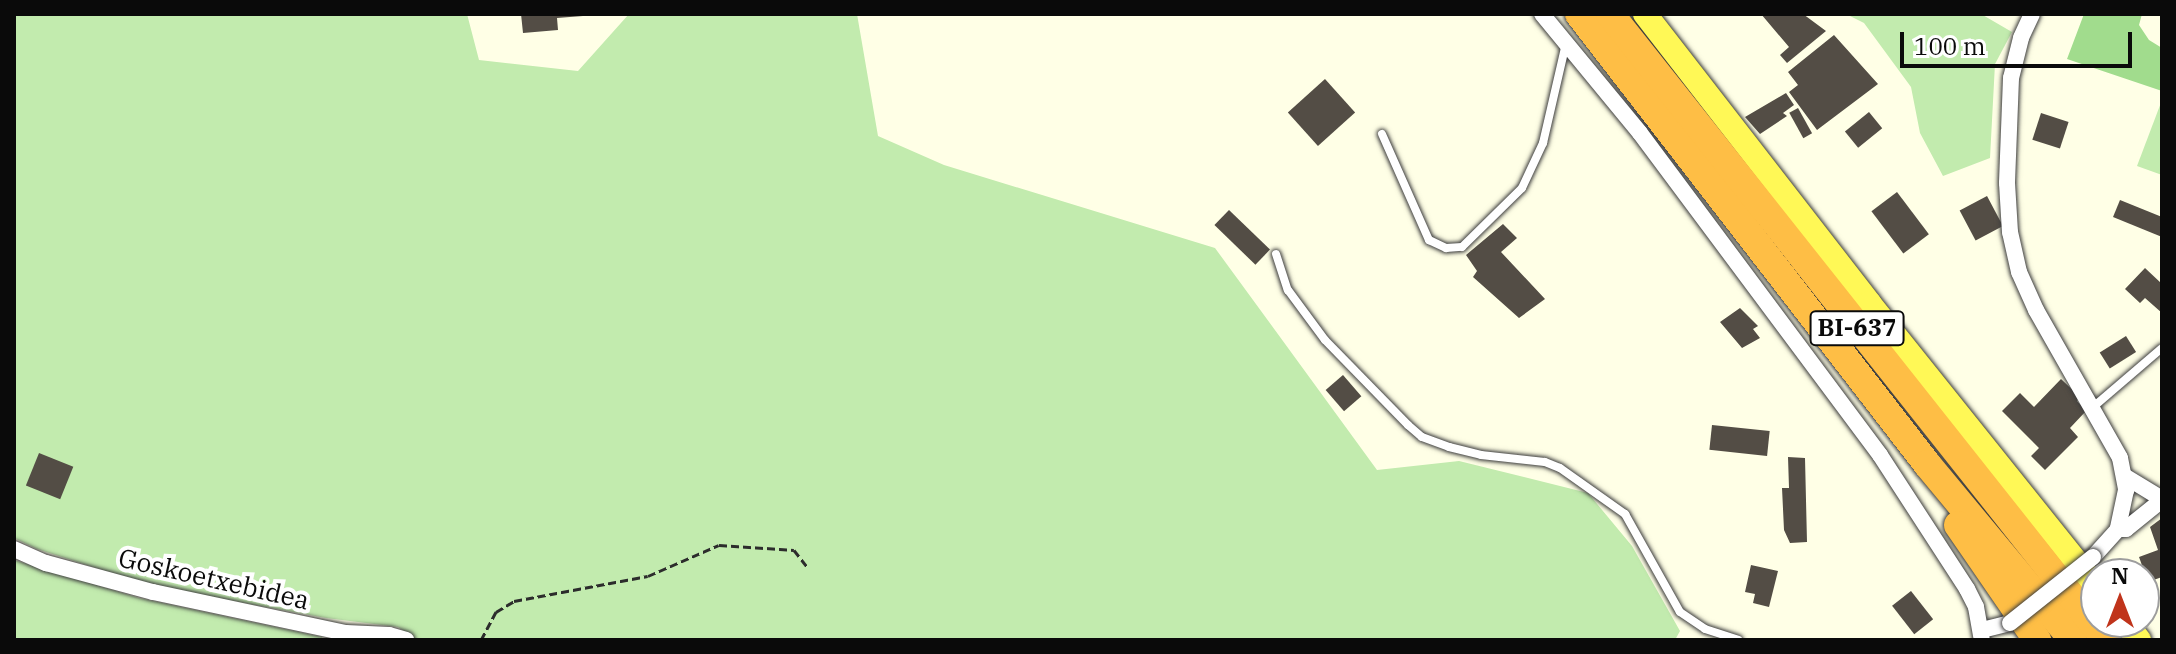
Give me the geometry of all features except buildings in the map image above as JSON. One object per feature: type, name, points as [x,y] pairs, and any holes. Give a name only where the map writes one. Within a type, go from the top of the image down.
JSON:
[{"type":"highway","name":"BI-637","points":[[1579,14],[1927,464],[2073,640]]},
{"type":"highway","name":"BI-637","points":[[1610,14],[2106,640]]},
{"type":"highway","points":[[1927,464],[1965,539],[2037,640]]},
{"type":"main road","points":[[1645,14],[1869,303],[2080,566]]},
{"type":"street","points":[[1542,14],[1640,133],[1880,455],[1967,589],[1982,635],[2010,623],[2093,557],[2118,529],[2124,507],[2126,477],[2120,458],[2036,310],[2019,272],[2010,232],[2007,151],[2011,78],[2021,38],[2032,14]]},
{"type":"street","points":[[2118,529],[2126,529],[2162,499],[2126,477]]},
{"type":"street","name":"Goskoetxebidea","points":[[14,549],[46,563],[153,592],[346,633],[389,635],[406,640]]},
{"type":"lane","points":[[1382,134],[1429,240],[1446,248],[1462,247],[1522,188],[1543,143],[1566,43]]},
{"type":"lane","points":[[1276,254],[1288,290],[1325,340],[1422,437],[1481,455],[1545,462],[1560,468],[1625,514],[1680,612],[1705,629],[1738,640]]},
{"type":"lane","points":[[2092,408],[2162,348]]},
{"type":"path","points":[[481,640],[496,612],[514,601],[648,576],[719,545],[794,550],[808,568]]},
{"type":"green space","points":[[14,14],[467,14],[479,60],[578,71],[629,14],[857,14],[878,136],[944,165],[1215,248],[1377,470],[1459,461],[1588,493],[1632,546],[1680,631],[1675,640],[417,640],[398,627],[326,618],[152,586],[37,549],[14,538]]},
{"type":"green space","points":[[1846,14],[1981,14],[2012,32],[1995,64],[1990,158],[1943,176],[1920,133],[1911,87],[1864,23]]},
{"type":"green space","points":[[2084,14],[2142,14],[2139,25],[2149,40],[2162,48],[2162,91],[2067,59]]},
{"type":"green space","points":[[2162,100],[2162,175],[2137,166]]},
{"type":"green space","points":[[14,560],[139,598],[322,637],[321,640],[19,640],[14,638]]}]
